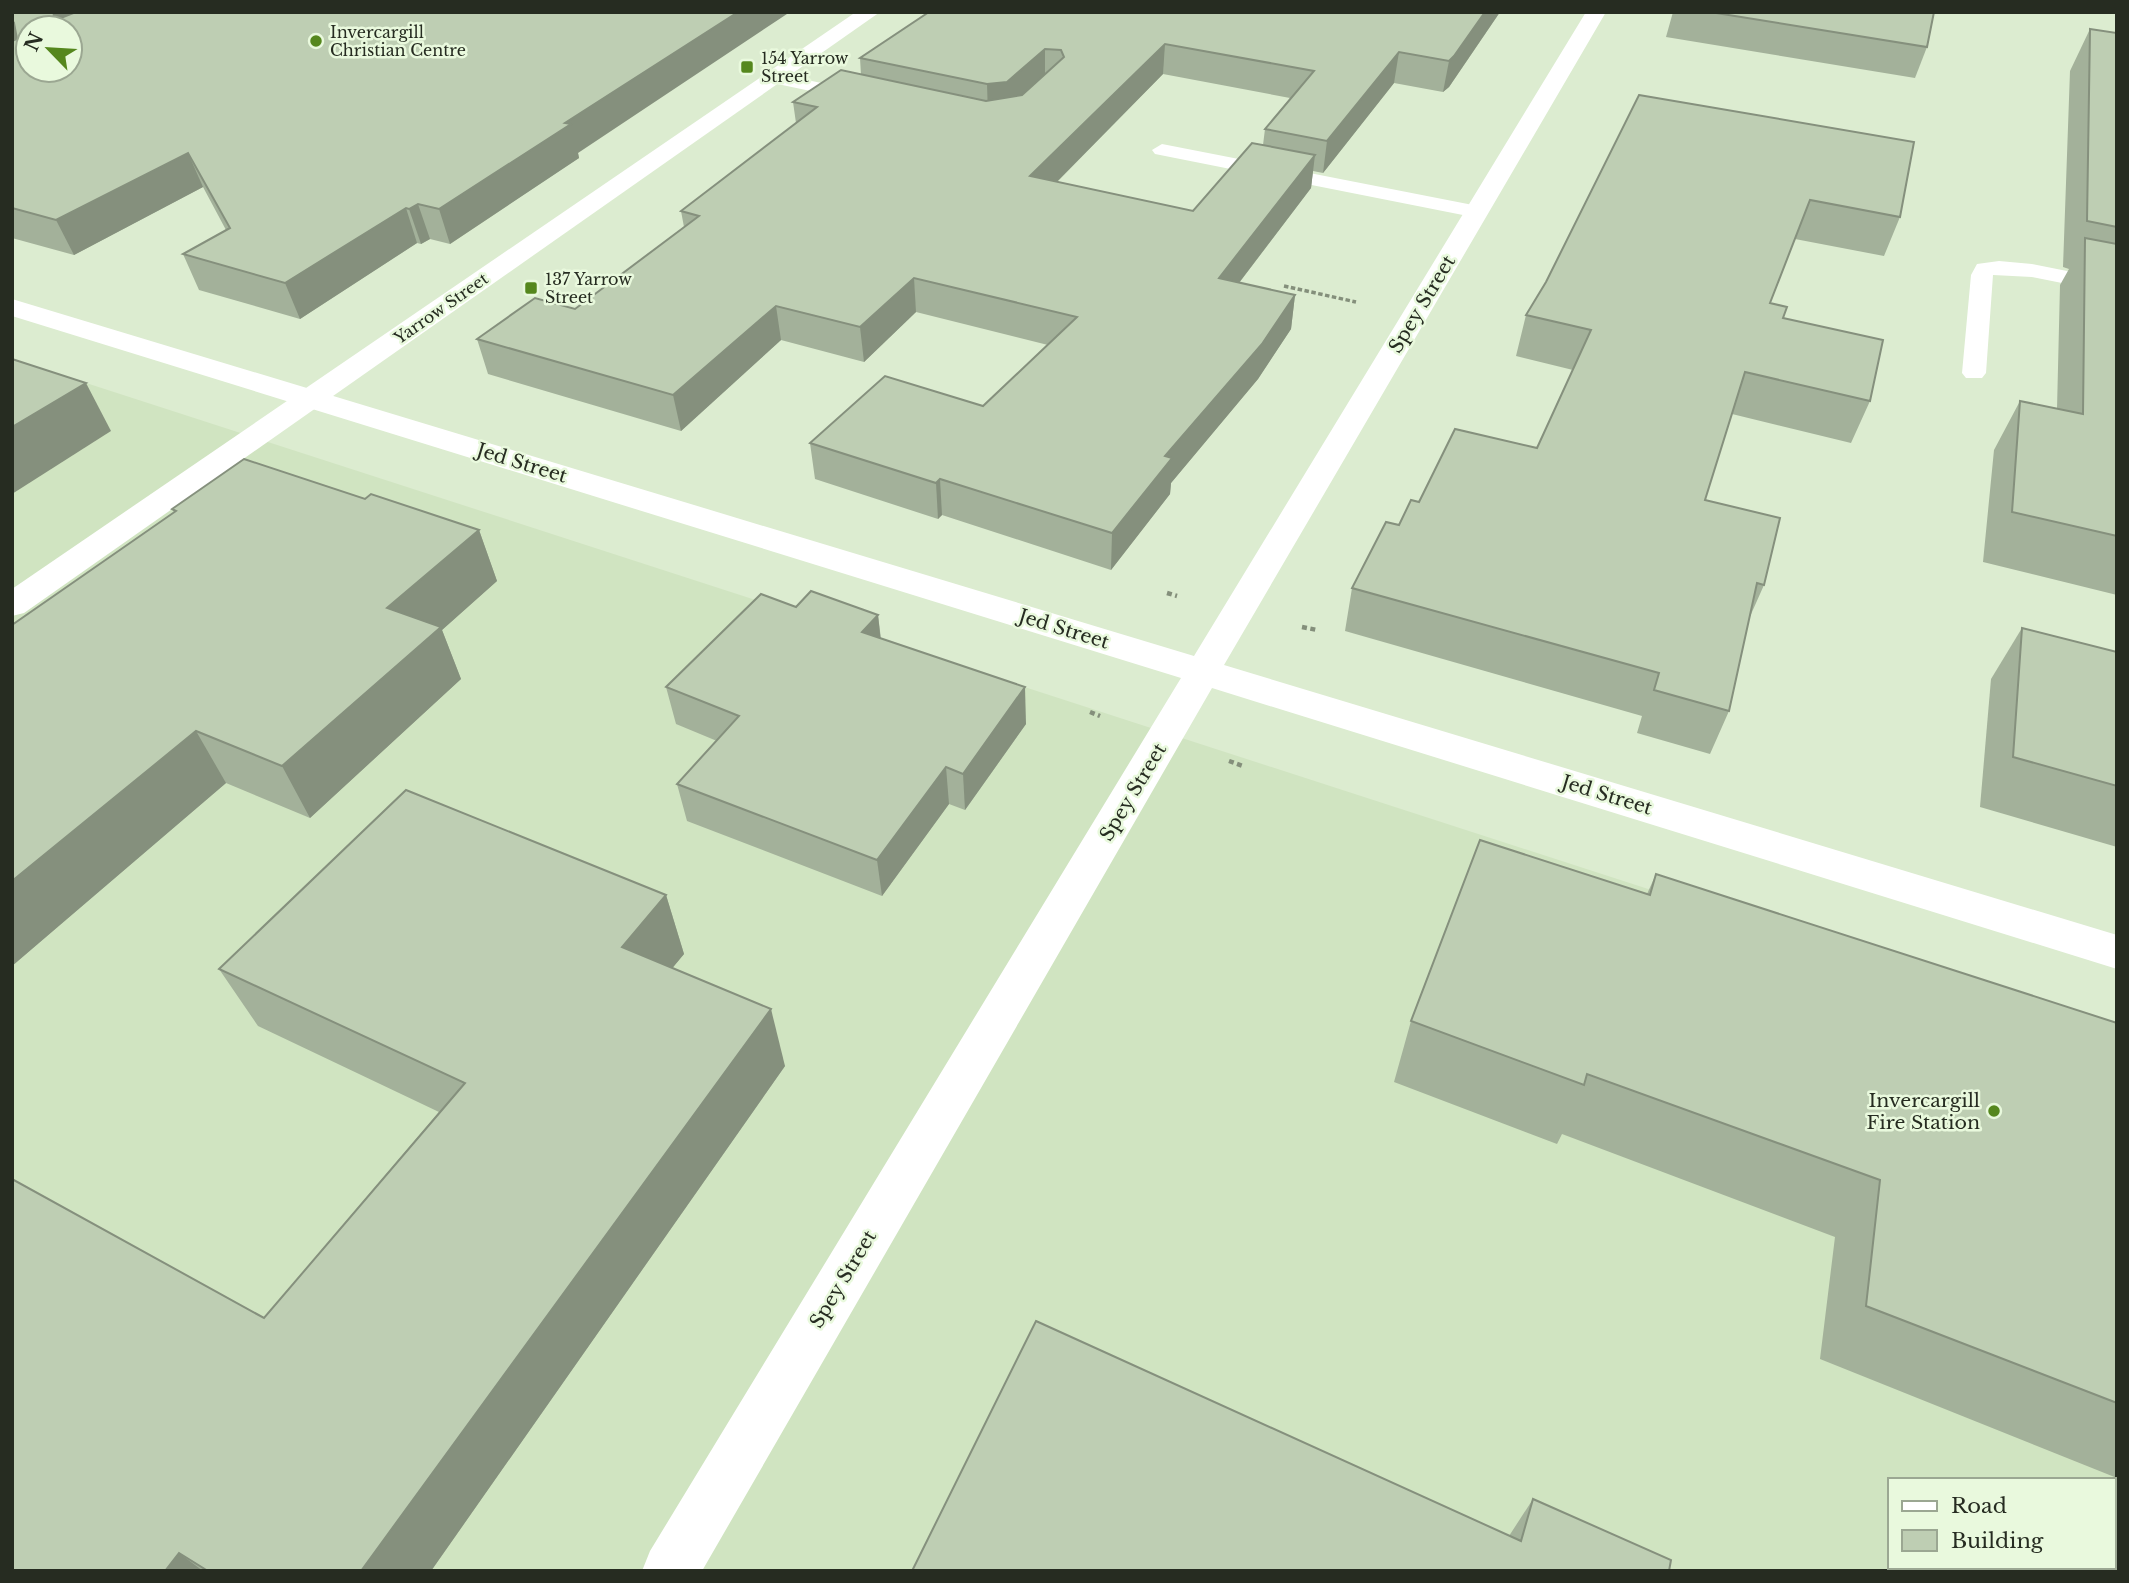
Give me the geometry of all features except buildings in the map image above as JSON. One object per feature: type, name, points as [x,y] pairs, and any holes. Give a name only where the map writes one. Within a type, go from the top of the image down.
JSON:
[{"type":"street","name":"Yarrow Street","points":[[12,605],[870,12]]},
{"type":"street","name":"Spey Street","points":[[670,1571],[1596,12]]},
{"type":"street","name":"Jed Street","points":[[12,307],[2117,952]]},
{"type":"lane","points":[[774,78],[870,99]]},
{"type":"lane","points":[[1162,150],[1478,212]]},
{"type":"lane","points":[[1974,373],[1982,275],[1985,269],[1998,266],[2117,288]]},
{"type":"path","points":[[1284,286],[1356,302]]},
{"type":"path","points":[[1167,593],[1177,596]]},
{"type":"path","points":[[1302,627],[1317,630]]},
{"type":"path","points":[[1090,712],[1100,716]]},
{"type":"path","points":[[1229,761],[1243,766]]},
{"type":"shaded area","points":[[12,359],[2117,1041],[2117,1571],[12,1571]]},
{"type":"place","name":"Invercargill Christian Centre","points":[[316,41]]},
{"type":"place","name":"154 Yarrow Street","points":[[747,67]]},
{"type":"place","name":"137 Yarrow Street","points":[[531,288]]},
{"type":"place","name":"Invercargill Fire Station","points":[[1994,1111]]}]
